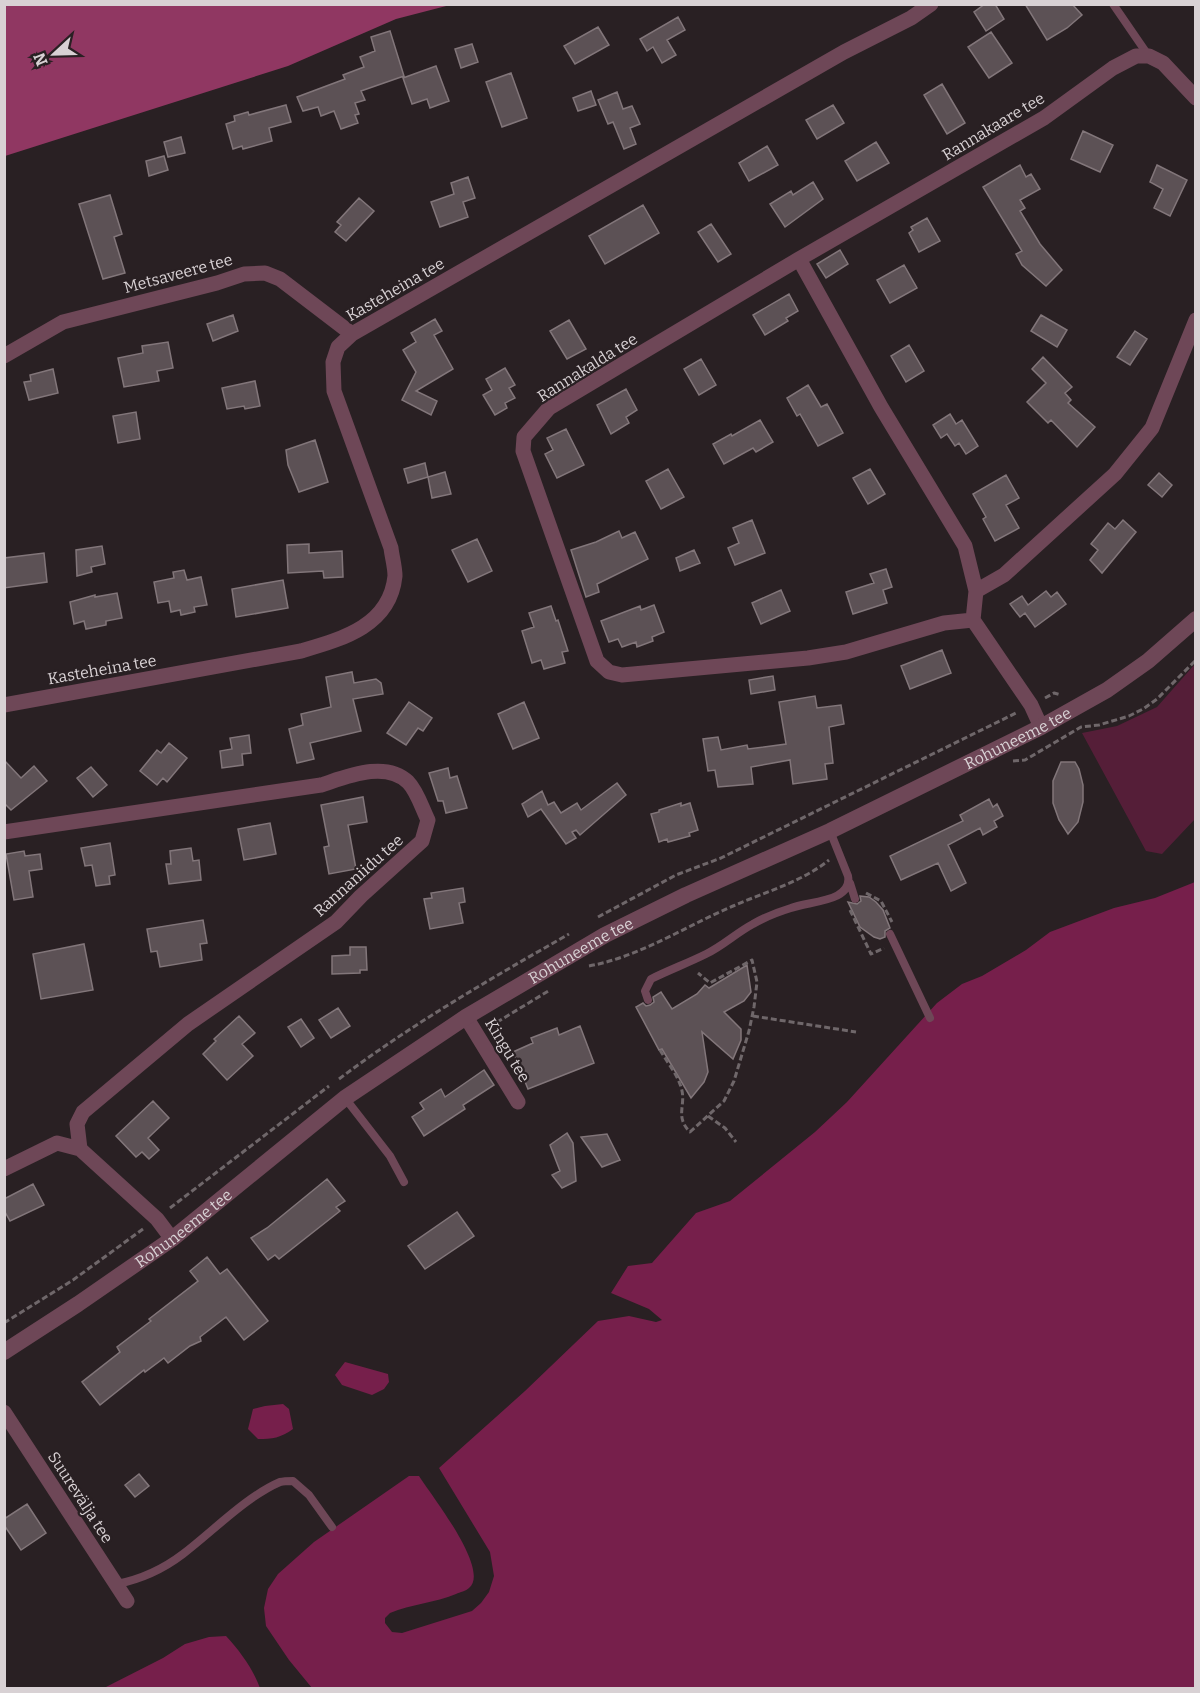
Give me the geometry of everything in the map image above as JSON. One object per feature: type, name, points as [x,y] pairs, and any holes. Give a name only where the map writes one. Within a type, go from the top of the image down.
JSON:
[{"type":"street","name":"Kasteheina tee","points":[[4,705],[301,651],[344,638],[379,615],[391,597],[395,574],[391,548],[334,391],[333,362],[338,347],[352,334],[833,58],[911,18],[931,4]]},
{"type":"street","name":"Rannakaare tee","points":[[799,260],[1044,118],[1113,68],[1136,56],[1149,56]]},
{"type":"street","points":[[1149,56],[1163,63],[1196,98]]},
{"type":"street","points":[[799,260],[881,407],[965,546],[976,591],[973,620],[1031,705],[1041,727]]},
{"type":"street","name":"Rannakalda tee","points":[[799,260],[549,408],[524,437],[523,451],[597,661],[609,672],[621,675],[808,658],[846,652],[944,622],[973,620]]},
{"type":"street","name":"Metsaveere tee","points":[[4,356],[63,322],[244,274],[265,273],[280,279],[295,288],[352,334]]},
{"type":"street","points":[[976,591],[1004,575],[1115,474],[1152,428],[1196,320]]},
{"type":"street","name":"Rohuneeme tee","points":[[4,1352],[172,1239],[345,1098],[466,1017],[605,935],[686,895],[830,831],[1041,727],[1107,690],[1148,661],[1196,619]]},
{"type":"street","name":"Rannaniidu tee","points":[[4,832],[321,784],[366,772],[398,774],[410,783],[428,820],[422,841],[336,922],[188,1024],[83,1112],[77,1124],[80,1149]]},
{"type":"street","name":"Kingu tee","points":[[466,1017],[518,1102]]},
{"type":"street","points":[[4,1169],[57,1143],[80,1149],[157,1219],[172,1239]]},
{"type":"street","name":"Suurevälja tee","points":[[4,1412],[128,1601]]},
{"type":"lane","points":[[1113,4],[1149,56]]},
{"type":"lane","points":[[830,831],[854,897]]},
{"type":"lane","points":[[648,1000],[645,991],[651,979],[724,944],[751,925],[797,905],[839,895],[846,891],[850,884]]},
{"type":"lane","points":[[892,938],[930,1018]]},
{"type":"lane","points":[[345,1098],[390,1156],[404,1182]]},
{"type":"lane","points":[[117,1584],[141,1579],[158,1571],[182,1555],[251,1500],[281,1481],[293,1481],[309,1495],[332,1527]]},
{"type":"path","points":[[1003,762],[1025,760],[1081,727],[1100,725],[1143,709],[1157,699],[1196,660]]},
{"type":"path","points":[[589,966],[612,962],[732,906],[815,872],[839,852]]},
{"type":"path","points":[[864,893],[881,901],[898,934],[892,938],[871,954],[845,900],[864,893]]},
{"type":"path","points":[[660,1050],[680,1084],[681,1117],[690,1132],[724,1101],[731,1089],[753,1016],[757,988],[752,960],[710,983],[687,963]]},
{"type":"path","points":[[477,1034],[558,985]]},
{"type":"path","points":[[753,1016],[856,1032]]},
{"type":"path","points":[[708,1116],[725,1128],[736,1143]]},
{"type":"shaded area","points":[[5,4],[450,5],[396,19],[288,66],[5,156]]},
{"type":"shaded area","points":[[1195,664],[1195,819],[1162,854],[1146,851],[1082,733],[1117,726],[1157,707]]},
{"type":"shaded area","points":[[1195,882],[1195,1688],[312,1688],[266,1626],[264,1608],[268,1589],[278,1574],[314,1542],[409,1476],[419,1476],[457,1532],[472,1566],[474,1579],[465,1591],[390,1613],[385,1618],[385,1623],[392,1632],[402,1633],[472,1611],[489,1592],[494,1576],[490,1552],[439,1468],[525,1391],[598,1321],[629,1316],[656,1322],[662,1320],[649,1309],[611,1293],[628,1266],[652,1263],[696,1213],[730,1201],[815,1132],[847,1102],[937,1003],[962,984],[982,976],[1026,950],[1050,932],[1114,908],[1155,898]]},
{"type":"shaded area","points":[[345,1362],[388,1374],[389,1382],[384,1389],[372,1395],[342,1385],[335,1375]]},
{"type":"shaded area","points":[[283,1404],[289,1409],[293,1429],[276,1437],[258,1439],[248,1429],[253,1409]]},
{"type":"shaded area","points":[[226,1636],[246,1660],[260,1688],[104,1688],[163,1658],[185,1644],[209,1637]]},
{"type":"building","points":[[985,4],[995,4],[1004,19],[986,31],[974,12]]},
{"type":"building","points":[[1025,4],[1072,4],[1082,15],[1067,28],[1047,40]]},
{"type":"building","points":[[678,17],[685,30],[667,40],[676,55],[662,63],[653,47],[647,51],[640,39]]},
{"type":"building","points":[[598,27],[609,45],[575,64],[564,46]]},
{"type":"building","points":[[390,31],[404,76],[361,91],[365,100],[355,103],[359,114],[355,115],[358,123],[341,129],[334,111],[321,116],[318,107],[303,111],[297,97],[345,79],[343,75],[364,67],[360,57],[375,51],[371,37]]},
{"type":"building","points":[[991,32],[1012,63],[989,78],[968,47]]},
{"type":"building","points":[[472,44],[478,62],[461,68],[455,49]]},
{"type":"building","points":[[436,66],[449,101],[430,108],[427,99],[412,104],[403,78]]},
{"type":"building","points":[[511,73],[527,118],[502,127],[486,82]]},
{"type":"building","points":[[942,84],[965,123],[947,134],[924,95]]},
{"type":"building","points":[[591,91],[596,105],[578,111],[573,98]]},
{"type":"building","points":[[617,92],[623,109],[632,106],[640,124],[630,128],[636,144],[624,149],[613,122],[608,124],[598,100]]},
{"type":"building","points":[[286,105],[291,122],[269,128],[272,141],[243,149],[242,146],[233,149],[226,124],[235,121],[234,116],[248,112],[249,115]]},
{"type":"building","points":[[833,105],[844,123],[817,139],[806,120]]},
{"type":"building","points":[[1083,131],[1113,145],[1100,172],[1071,159]]},
{"type":"building","points":[[181,137],[185,153],[168,157],[164,142]]},
{"type":"building","points":[[876,142],[889,163],[857,181],[845,161]]},
{"type":"building","points":[[767,146],[778,165],[749,181],[739,163]]},
{"type":"building","points":[[164,156],[168,170],[149,176],[146,161]]},
{"type":"building","points":[[1020,165],[1026,177],[1031,174],[1040,189],[1020,200],[1025,208],[1020,211],[1040,244],[1062,270],[1046,286],[1022,265],[1016,254],[1022,251],[983,187]]},
{"type":"building","points":[[1157,165],[1187,180],[1170,216],[1154,208],[1163,189],[1150,182]]},
{"type":"building","points":[[468,177],[475,198],[463,202],[468,217],[440,227],[431,202],[454,194],[451,183]]},
{"type":"building","points":[[813,182],[823,199],[785,227],[770,204],[791,191],[793,195]]},
{"type":"building","points":[[110,195],[122,234],[114,237],[125,273],[103,279],[79,204]]},
{"type":"building","points":[[359,198],[374,211],[346,241],[335,232],[341,225],[337,222]]},
{"type":"building","points":[[643,205],[659,233],[605,264],[589,236]]},
{"type":"building","points":[[927,218],[940,241],[919,252],[909,233],[913,230],[911,227]]},
{"type":"building","points":[[711,224],[731,254],[718,262],[698,232]]},
{"type":"building","points":[[840,250],[848,264],[826,278],[817,264]]},
{"type":"building","points":[[904,265],[917,288],[890,303],[877,280]]},
{"type":"building","points":[[789,294],[798,311],[786,318],[788,321],[765,335],[753,315]]},
{"type":"building","points":[[233,315],[238,331],[213,341],[207,324]]},
{"type":"building","points":[[1041,315],[1067,330],[1057,347],[1031,331]]},
{"type":"building","points":[[435,319],[442,331],[434,335],[453,369],[416,391],[437,401],[431,415],[402,400],[416,372],[403,350],[416,342],[411,333]]},
{"type":"building","points":[[569,320],[586,349],[567,359],[550,331]]},
{"type":"building","points":[[1135,331],[1147,339],[1130,365],[1117,357]]},
{"type":"building","points":[[168,342],[173,368],[157,371],[159,381],[124,387],[118,358],[143,353],[142,346]]},
{"type":"building","points":[[909,345],[924,371],[906,382],[891,356]]},
{"type":"building","points":[[1043,357],[1072,387],[1065,393],[1071,400],[1068,403],[1095,427],[1077,447],[1051,420],[1048,423],[1027,402],[1046,383],[1032,369]]},
{"type":"building","points":[[701,359],[716,385],[699,395],[684,369]]},
{"type":"building","points":[[505,368],[515,385],[509,388],[515,398],[505,403],[507,408],[495,415],[483,395],[492,390],[486,379]]},
{"type":"building","points":[[53,369],[58,393],[29,400],[24,382],[31,381],[30,375]]},
{"type":"building","points":[[255,381],[260,406],[227,409],[222,388]]},
{"type":"building","points":[[808,385],[821,407],[827,404],[843,433],[818,446],[800,414],[797,416],[787,398]]},
{"type":"building","points":[[626,389],[637,410],[626,417],[629,423],[611,434],[597,405]]},
{"type":"building","points":[[136,412],[140,439],[118,443],[113,416]]},
{"type":"building","points":[[950,414],[956,424],[962,420],[978,446],[966,454],[959,443],[955,446],[947,434],[941,438],[933,425]]},
{"type":"building","points":[[760,420],[773,442],[756,452],[753,448],[724,464],[713,444]]},
{"type":"building","points":[[566,429],[584,465],[557,478],[545,454],[553,450],[547,438]]},
{"type":"building","points":[[315,440],[328,482],[299,492],[288,465],[286,450]]},
{"type":"building","points":[[425,463],[428,477],[408,483],[404,469]]},
{"type":"building","points":[[668,469],[684,497],[661,509],[646,481]]},
{"type":"building","points":[[870,469],[885,494],[868,504],[853,478]]},
{"type":"building","points":[[445,472],[451,494],[432,498],[428,477]]},
{"type":"building","points":[[1159,473],[1172,485],[1162,497],[1148,485]]},
{"type":"building","points":[[1006,475],[1019,498],[1006,505],[1019,528],[995,541],[983,519],[986,517],[973,494]]},
{"type":"building","points":[[752,520],[765,553],[735,565],[728,548],[739,543],[733,528]]},
{"type":"building","points":[[1123,520],[1136,532],[1102,573],[1090,560],[1098,550],[1091,544],[1108,523],[1115,529]]},
{"type":"building","points":[[619,531],[622,538],[635,532],[648,559],[597,584],[599,592],[586,597],[571,550]]},
{"type":"building","points":[[477,539],[492,571],[468,582],[452,550]]},
{"type":"building","points":[[309,544],[309,553],[342,551],[343,577],[324,578],[323,571],[288,573],[287,545]]},
{"type":"building","points":[[102,546],[105,564],[91,567],[92,572],[77,576],[76,550]]},
{"type":"building","points":[[694,550],[700,563],[680,571],[676,558]]},
{"type":"building","points":[[44,553],[47,582],[4,588],[4,558]]},
{"type":"building","points":[[886,569],[892,587],[883,590],[887,603],[853,614],[846,592],[874,583],[870,574]]},
{"type":"building","points":[[184,570],[187,580],[201,577],[207,605],[194,607],[195,612],[181,615],[180,610],[171,612],[169,601],[158,603],[154,582],[174,578],[173,572]]},
{"type":"building","points":[[283,580],[288,608],[236,617],[232,589]]},
{"type":"building","points":[[781,590],[790,611],[761,624],[752,603]]},
{"type":"building","points":[[1046,591],[1051,597],[1057,592],[1066,604],[1035,627],[1025,613],[1020,617],[1010,604],[1022,596],[1028,605]]},
{"type":"building","points":[[117,593],[122,618],[106,621],[106,625],[86,629],[84,621],[74,624],[70,602],[95,595],[95,597]]},
{"type":"building","points":[[654,605],[664,632],[652,637],[653,641],[637,647],[636,642],[622,647],[618,639],[609,642],[601,621],[640,606],[641,610]]},
{"type":"building","points":[[551,606],[568,651],[562,652],[565,663],[544,669],[541,660],[532,663],[522,631],[534,627],[529,613]]},
{"type":"building","points":[[942,650],[951,673],[910,689],[901,666]]},
{"type":"building","points":[[352,672],[354,683],[376,679],[381,683],[383,694],[353,699],[361,731],[310,743],[314,759],[297,763],[289,729],[303,725],[301,714],[331,707],[326,677]]},
{"type":"building","points":[[773,676],[775,690],[751,694],[749,680]]},
{"type":"building","points":[[815,696],[817,708],[841,705],[844,724],[829,727],[833,763],[825,764],[827,779],[793,784],[790,760],[751,767],[753,784],[718,787],[715,770],[708,771],[703,739],[718,737],[721,750],[747,745],[748,749],[786,744],[779,702]]},
{"type":"building","points":[[409,702],[432,718],[423,731],[418,728],[406,745],[387,733]]},
{"type":"building","points":[[524,702],[539,738],[513,749],[498,714]]},
{"type":"building","points":[[249,735],[251,753],[242,754],[243,765],[222,768],[220,751],[232,749],[230,738]]},
{"type":"building","points":[[169,743],[187,758],[167,782],[163,778],[157,785],[140,771],[157,750],[161,753]]},
{"type":"building","points":[[4,760],[21,778],[34,766],[47,781],[11,810],[4,803]]},
{"type":"building","points":[[1061,762],[1075,762],[1083,785],[1083,802],[1078,822],[1068,834],[1059,820],[1053,803],[1053,781]]},
{"type":"building","points":[[91,767],[107,785],[93,797],[77,778]]},
{"type":"building","points":[[448,768],[450,778],[457,776],[467,808],[446,813],[443,801],[438,801],[429,773]]},
{"type":"building","points":[[617,783],[626,795],[580,835],[576,830],[572,832],[576,838],[566,844],[541,809],[528,817],[522,804],[542,791],[548,805],[554,802],[561,813],[577,803],[581,810]]},
{"type":"building","points":[[363,797],[367,822],[348,825],[356,869],[329,874],[324,847],[329,846],[321,805]]},
{"type":"building","points":[[989,799],[993,807],[997,804],[1003,816],[994,821],[997,827],[983,835],[980,828],[948,845],[966,883],[951,891],[938,863],[901,880],[890,856],[963,821],[960,815]]},
{"type":"building","points":[[681,803],[681,806],[690,803],[698,830],[689,833],[690,836],[659,842],[651,814]]},
{"type":"building","points":[[270,823],[276,854],[244,860],[238,829]]},
{"type":"building","points":[[110,843],[115,875],[109,876],[110,884],[96,886],[92,865],[85,866],[81,848]]},
{"type":"building","points":[[191,848],[193,861],[199,860],[201,880],[169,884],[166,864],[171,864],[170,851]]},
{"type":"building","points":[[24,851],[25,856],[40,854],[42,869],[29,871],[33,897],[14,900],[6,854]]},
{"type":"building","points":[[463,888],[465,902],[459,903],[463,923],[430,929],[424,899],[432,898],[431,893]]},
{"type":"building","points":[[860,896],[869,897],[883,910],[890,928],[885,931],[885,937],[880,939],[874,937],[860,927],[848,902],[857,904],[861,901]]},
{"type":"building","points":[[203,920],[207,943],[200,944],[202,960],[160,967],[157,951],[151,952],[147,929]]},
{"type":"building","points":[[84,944],[93,990],[41,999],[33,954]]},
{"type":"building","points":[[350,947],[366,947],[367,970],[360,970],[360,973],[332,974],[332,956],[350,955]]},
{"type":"building","points":[[747,965],[751,992],[744,1001],[724,1012],[741,1029],[741,1040],[733,1059],[702,1032],[708,1072],[704,1082],[691,1098],[662,1049],[659,1050],[636,1007],[643,1003],[646,1006],[650,1005],[654,1002],[653,997],[661,992],[672,1009],[697,994],[705,985],[709,988]]},
{"type":"building","points":[[338,1008],[350,1026],[331,1038],[319,1020]]},
{"type":"building","points":[[239,1016],[255,1033],[242,1044],[253,1056],[227,1080],[203,1054],[216,1041],[214,1039]]},
{"type":"building","points":[[301,1019],[314,1038],[301,1047],[288,1027]]},
{"type":"building","points":[[580,1026],[594,1063],[528,1089],[513,1052],[533,1043],[531,1038],[557,1028],[559,1035]]},
{"type":"building","points":[[484,1070],[494,1085],[463,1105],[465,1109],[424,1136],[412,1117],[424,1109],[420,1103],[441,1089],[445,1097]]},
{"type":"building","points":[[153,1101],[169,1118],[148,1138],[159,1150],[149,1159],[142,1152],[136,1157],[116,1136]]},
{"type":"building","points":[[567,1133],[573,1143],[576,1181],[562,1188],[552,1175],[560,1171],[550,1145]]},
{"type":"building","points":[[607,1134],[620,1160],[602,1167],[581,1137]]},
{"type":"building","points":[[327,1179],[345,1201],[336,1207],[340,1211],[279,1259],[275,1255],[268,1260],[251,1238],[267,1228]]},
{"type":"building","points":[[33,1184],[44,1205],[10,1221],[4,1210],[4,1199]]},
{"type":"building","points":[[457,1212],[474,1236],[425,1269],[408,1246]]},
{"type":"building","points":[[207,1257],[220,1274],[227,1269],[268,1321],[244,1340],[226,1317],[200,1337],[201,1341],[190,1346],[168,1363],[164,1358],[145,1372],[144,1370],[100,1405],[82,1382],[120,1352],[117,1347],[151,1321],[149,1319],[198,1281],[190,1271]]},
{"type":"building","points":[[139,1474],[149,1486],[135,1497],[125,1485]]},
{"type":"building","points":[[27,1504],[46,1533],[21,1550],[4,1525],[4,1519]]}]
